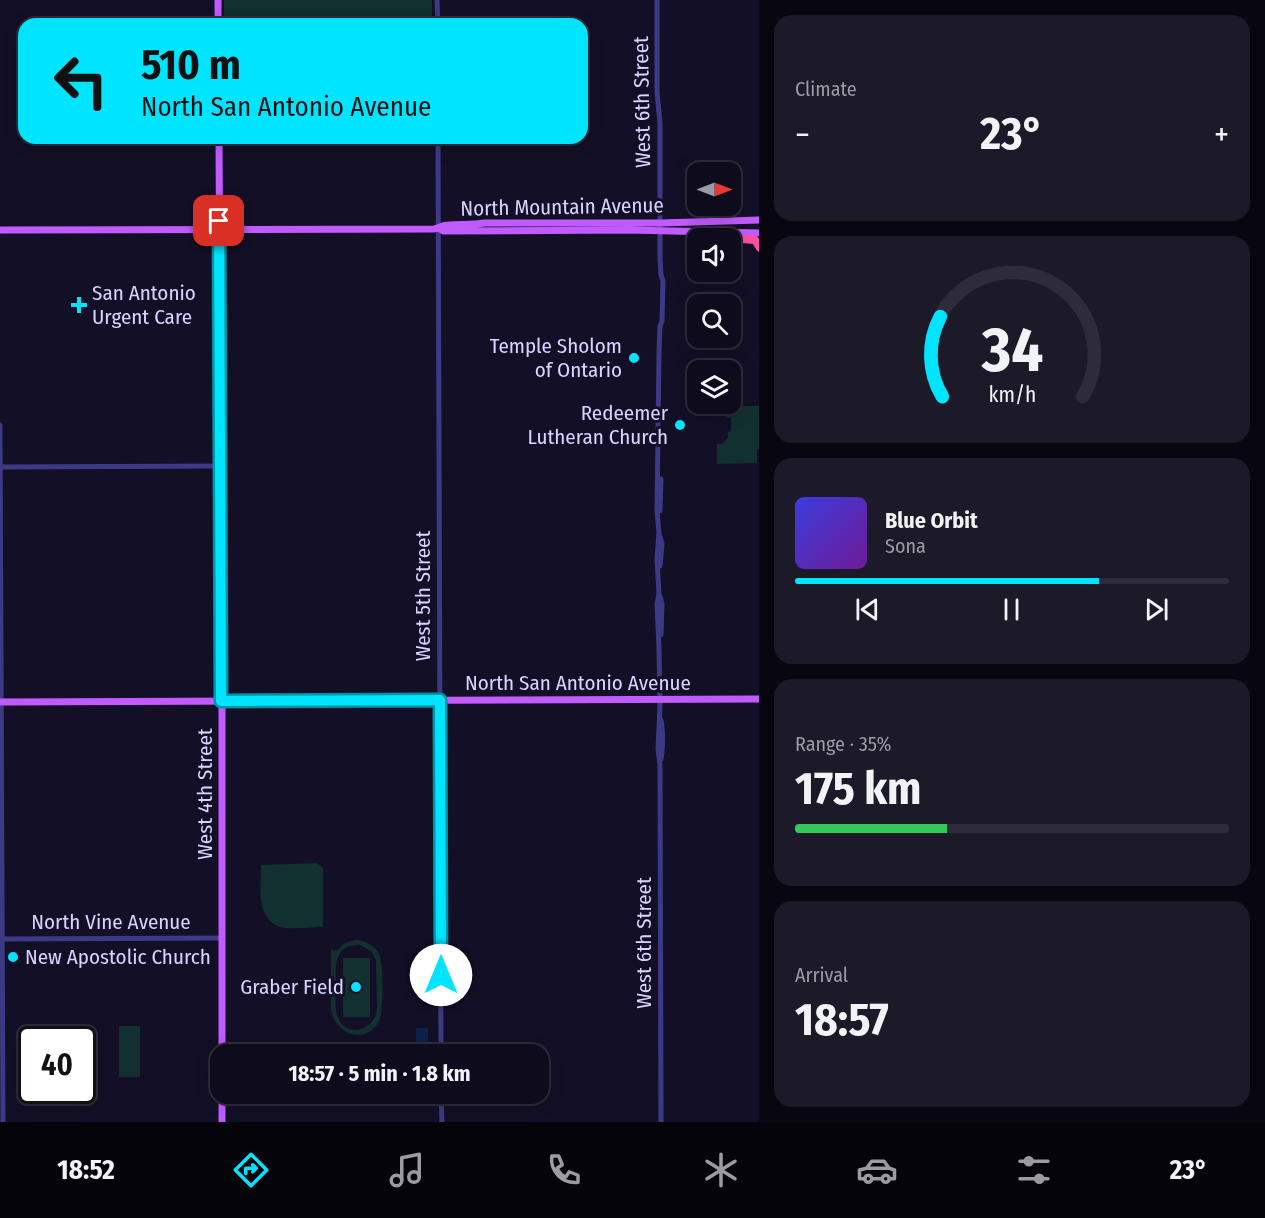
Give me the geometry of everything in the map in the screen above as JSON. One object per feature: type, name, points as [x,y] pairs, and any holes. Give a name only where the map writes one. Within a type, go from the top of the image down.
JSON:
[{"type":"highway","points":[[741,239],[755,240],[759,248]]},
{"type":"main road","points":[[218,0],[218,18]]},
{"type":"main road","name":"West 4th Street","points":[[219,144],[222,1044]]},
{"type":"main road","name":"North Mountain Avenue","points":[[0,230],[438,228],[444,225],[485,223],[660,223],[759,220]]},
{"type":"main road","points":[[543,230],[548,223],[558,230]]},
{"type":"main road","name":"North Mountain Avenue","points":[[438,228],[444,231],[687,232]]},
{"type":"main road","name":"North Mountain Avenue","points":[[741,233],[759,233]]},
{"type":"main road","name":"North San Antonio Avenue","points":[[1,702],[759,699]]},
{"type":"main road","points":[[222,1104],[222,1122]]},
{"type":"street","points":[[437,0],[438,18]]},
{"type":"street","name":"West 6th Street","points":[[657,0],[661,231],[659,464],[662,503],[657,560],[659,594],[662,604],[658,728],[661,1122]]},
{"type":"street","name":"West 5th Street","points":[[438,144],[441,1044]]},
{"type":"street","points":[[0,424],[3,1122]]},
{"type":"street","points":[[0,467],[220,466]]},
{"type":"street","name":"North Vine Avenue","points":[[1,939],[222,938]]},
{"type":"street","points":[[441,1104],[442,1122]]},
{"type":"green space","points":[[224,0],[432,0],[432,18],[224,18]]},
{"type":"green space","points":[[741,406],[759,406],[757,463],[717,464],[717,444],[722,444],[728,438],[728,432],[731,431],[731,418],[726,417],[726,414],[741,414]]},
{"type":"green space","points":[[317,863],[323,868],[323,927],[285,928],[272,923],[266,916],[261,900],[261,865]]},
{"type":"green space","points":[[356,940],[366,942],[377,951],[381,959],[383,989],[380,1018],[372,1030],[365,1034],[350,1034],[343,1030],[333,1017],[331,1009],[331,949],[336,951],[345,943]],"holes":[[[360,945],[371,951],[376,960],[377,1009],[375,1016],[366,1027],[354,1030],[342,1025],[336,1012],[337,960],[344,949],[351,946]]]},
{"type":"green space","name":"Graber Field","points":[[343,958],[370,958],[370,1017],[343,1017]]},
{"type":"green space","points":[[119,1026],[140,1026],[140,1077],[119,1077]]},
{"type":"water","points":[[416,1028],[428,1028],[428,1044],[416,1044]]},
{"type":"place","name":"San Antonio Urgent Care","points":[[79,305]]},
{"type":"place","name":"Temple Sholom of Ontario","points":[[634,358]]},
{"type":"place","name":"Redeemer Lutheran Church","points":[[680,425]]},
{"type":"place","name":"New Apostolic Church","points":[[13,957]]},
{"type":"place","name":"Graber Field","points":[[356,987]]},
{"type":"route","points":[[219,221],[221,701],[440,700],[441,975]]}]
